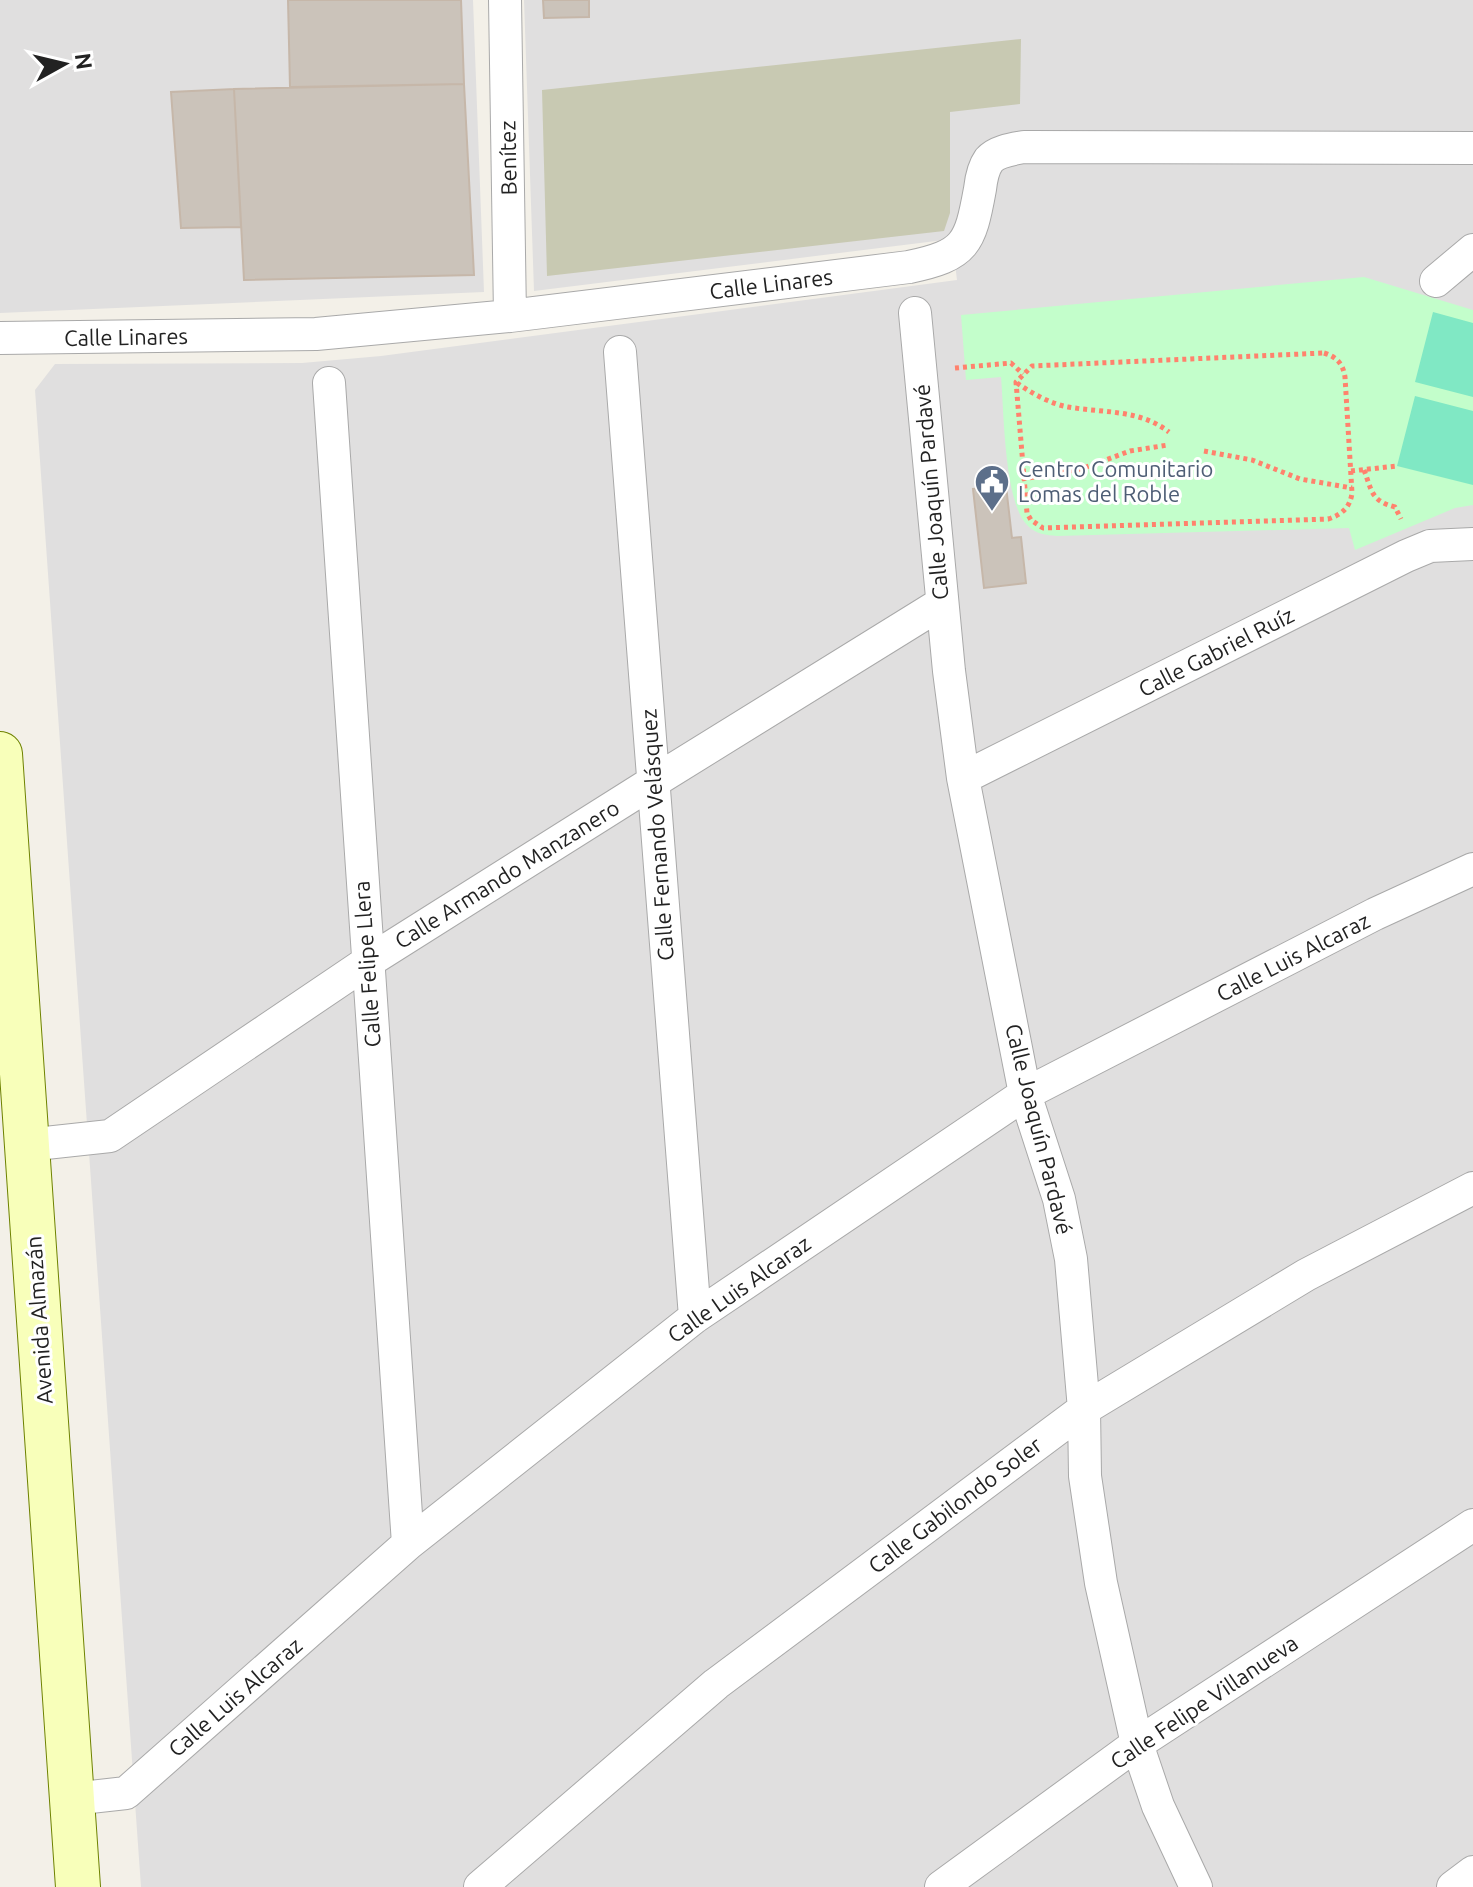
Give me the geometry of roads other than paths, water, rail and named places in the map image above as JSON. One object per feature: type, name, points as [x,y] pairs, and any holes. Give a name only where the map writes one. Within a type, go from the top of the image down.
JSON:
[{"type":"main road","name":"Avenida Almazán","points":[[0,754],[4,880],[27,1145],[78,1887]]},
{"type":"street","name":"Benítez","points":[[505,0],[510,316]]},
{"type":"street","name":"Calle Linares","points":[[0,338],[316,334],[510,316],[926,263],[957,250],[968,239],[988,161],[1006,151],[1024,147],[1473,148]]},
{"type":"street","points":[[1436,281],[1473,250]]},
{"type":"street","name":"Calle Joaquín Pardavé","points":[[915,313],[942,603],[963,778],[1025,1094],[1059,1199],[1071,1259],[1084,1409],[1085,1476],[1101,1583],[1137,1744],[1158,1806],[1196,1887]]},
{"type":"street","name":"Calle Fernando Velásquez","points":[[620,352],[695,1317]]},
{"type":"street","name":"Calle Felipe Llera","points":[[329,383],[366,963],[408,1544]]},
{"type":"street","name":"Calle Gabriel Ruíz","points":[[963,778],[1406,556],[1430,546],[1473,544]]},
{"type":"street","name":"Calle Armando Manzanero","points":[[27,1145],[110,1136],[366,963],[942,603]]},
{"type":"street","name":"Calle Luis Alcaraz","points":[[72,1799],[126,1793],[408,1544],[695,1317],[1025,1094],[1375,914],[1473,869]]},
{"type":"street","name":"Calle Gabilondo Soler","points":[[480,1887],[716,1684],[1084,1409],[1306,1275],[1473,1188]]},
{"type":"street","name":"Calle Felipe Villanueva","points":[[941,1887],[1137,1744],[1473,1525]]},
{"type":"street","points":[[1453,1887],[1473,1872]]},
{"type":"place","name":"Centro Comunitario Lomas del Roble","points":[[992,513]]}]
